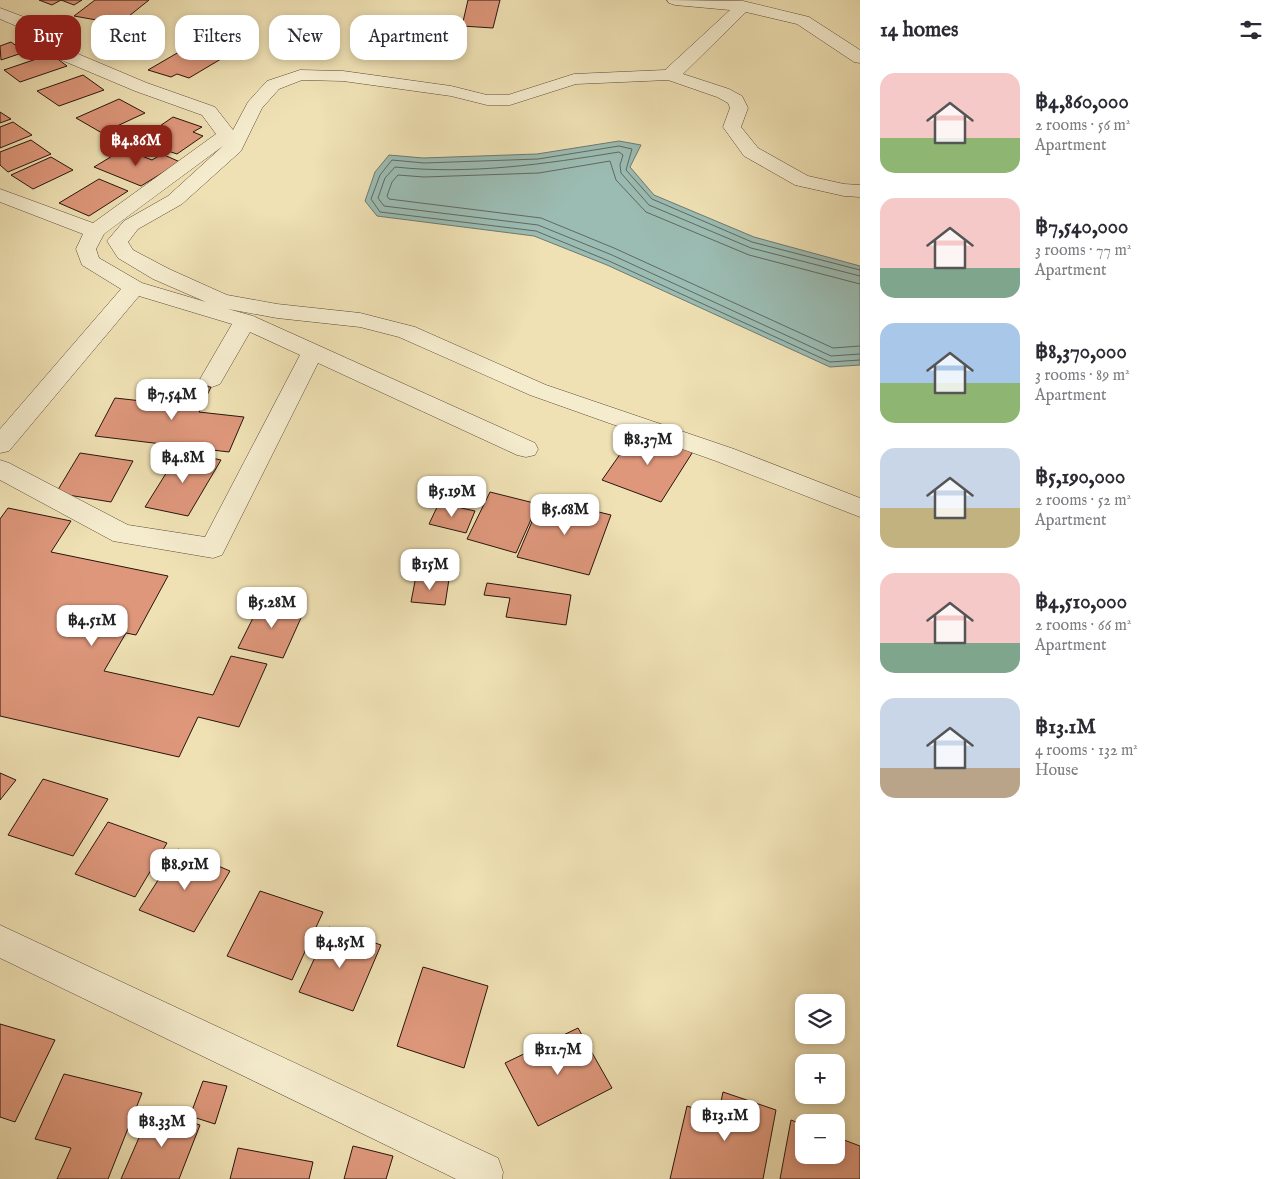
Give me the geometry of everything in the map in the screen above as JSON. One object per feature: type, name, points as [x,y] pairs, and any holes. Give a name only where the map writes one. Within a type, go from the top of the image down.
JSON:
[{"type":"street","points":[[675,0],[743,6],[802,20],[860,58]]},
{"type":"street","points":[[800,0],[802,20]]},
{"type":"street","points":[[743,6],[676,72],[669,75],[574,79],[510,100],[487,100],[451,92],[343,76],[300,75],[273,85],[254,106],[234,146],[175,200],[131,226],[117,241],[125,254],[162,274],[221,301],[277,311],[360,320],[407,332],[538,390],[726,455],[860,508]]},
{"type":"street","points":[[0,13],[40,29],[65,55],[141,87],[209,111],[227,135],[95,231],[86,249],[89,261],[134,288],[245,321],[526,449]]},
{"type":"street","points":[[669,75],[723,93],[736,100],[739,108],[732,127],[751,152],[776,168],[802,181],[844,190],[860,191]]},
{"type":"street","points":[[0,195],[95,231]]},
{"type":"street","points":[[0,445],[134,288]]},
{"type":"street","points":[[212,379],[245,321]]},
{"type":"street","points":[[0,469],[122,534],[213,548],[312,353]]},
{"type":"street","points":[[0,941],[484,1172],[483,1179]]},
{"type":"water","points":[[619,141],[641,145],[630,167],[654,195],[754,237],[860,266],[860,365],[830,367],[607,265],[534,236],[377,216],[365,201],[375,172],[389,155],[423,158],[537,154]]},
{"type":"building","points":[[39,0],[61,0],[52,5]]},
{"type":"building","points":[[61,0],[82,0],[74,5]]},
{"type":"building","points":[[95,0],[149,0],[130,15],[91,15],[91,19],[75,15]]},
{"type":"building","points":[[468,0],[500,0],[493,28],[467,26],[467,15],[465,15]]},
{"type":"building","points":[[11,42],[15,45],[15,55],[1,60],[0,46]]},
{"type":"building","points":[[175,54],[175,60],[219,60],[189,78],[177,74],[171,77],[148,70]]},
{"type":"building","points":[[33,60],[59,60],[67,66],[20,82],[4,70]]},
{"type":"building","points":[[83,75],[104,90],[59,106],[37,91]]},
{"type":"building","points":[[119,99],[145,113],[102,133],[76,118]]},
{"type":"building","points":[[0,112],[11,119],[0,123]]},
{"type":"building","points":[[173,117],[202,127],[193,132],[203,136],[177,154],[138,141]]},
{"type":"building","points":[[13,122],[32,135],[0,148],[0,127]]},
{"type":"building","points":[[31,140],[51,154],[8,172],[0,165],[0,152]]},
{"type":"building","points":[[124,149],[152,160],[162,154],[180,162],[141,186],[94,167]]},
{"type":"building","points":[[51,157],[73,170],[33,189],[11,175]]},
{"type":"building","points":[[99,179],[128,191],[89,216],[59,203]]},
{"type":"building","points":[[170,382],[211,387],[199,412],[244,417],[229,452],[95,436],[115,398],[160,403]]},
{"type":"building","points":[[637,430],[694,450],[661,502],[602,480]]},
{"type":"building","points":[[180,451],[221,460],[188,516],[145,507]]},
{"type":"building","points":[[80,453],[133,461],[111,502],[56,493]]},
{"type":"building","points":[[490,492],[538,504],[516,553],[467,539]]},
{"type":"building","points":[[542,498],[611,515],[589,575],[517,557]]},
{"type":"building","points":[[439,503],[475,511],[466,533],[429,524]]},
{"type":"building","points":[[8,508],[71,521],[51,552],[168,576],[136,635],[126,633],[104,671],[213,695],[231,656],[267,664],[239,727],[198,717],[179,757],[0,716],[0,519]]},
{"type":"building","points":[[416,576],[449,579],[445,605],[411,602]]},
{"type":"building","points":[[487,583],[571,595],[566,625],[506,617],[510,598],[484,595]]},
{"type":"building","points":[[262,600],[305,609],[283,658],[238,648]]},
{"type":"building","points":[[0,773],[16,780],[0,800]]},
{"type":"building","points":[[43,779],[108,799],[73,856],[8,835]]},
{"type":"building","points":[[108,822],[167,843],[135,897],[75,874]]},
{"type":"building","points":[[178,849],[230,871],[194,932],[139,910]]},
{"type":"building","points":[[260,891],[323,912],[292,980],[227,956]]},
{"type":"building","points":[[329,927],[381,945],[353,1011],[299,992]]},
{"type":"building","points":[[423,967],[488,986],[464,1068],[397,1046]]},
{"type":"building","points":[[0,1024],[55,1040],[15,1122],[0,1117]]},
{"type":"building","points":[[578,1028],[612,1088],[538,1126],[505,1063]]},
{"type":"building","points":[[64,1074],[142,1093],[108,1179],[57,1179],[71,1148],[35,1139]]},
{"type":"building","points":[[203,1081],[227,1086],[215,1124],[190,1116]]},
{"type":"building","points":[[723,1092],[776,1110],[763,1179],[670,1179],[687,1106],[718,1116]]},
{"type":"building","points":[[151,1110],[200,1125],[179,1179],[121,1179]]},
{"type":"building","points":[[791,1120],[795,1122],[795,1164],[845,1164],[845,1140],[860,1146],[860,1179],[780,1179]]},
{"type":"building","points":[[353,1146],[393,1156],[386,1179],[344,1179]]},
{"type":"building","points":[[238,1148],[313,1162],[309,1179],[230,1179]]}]
